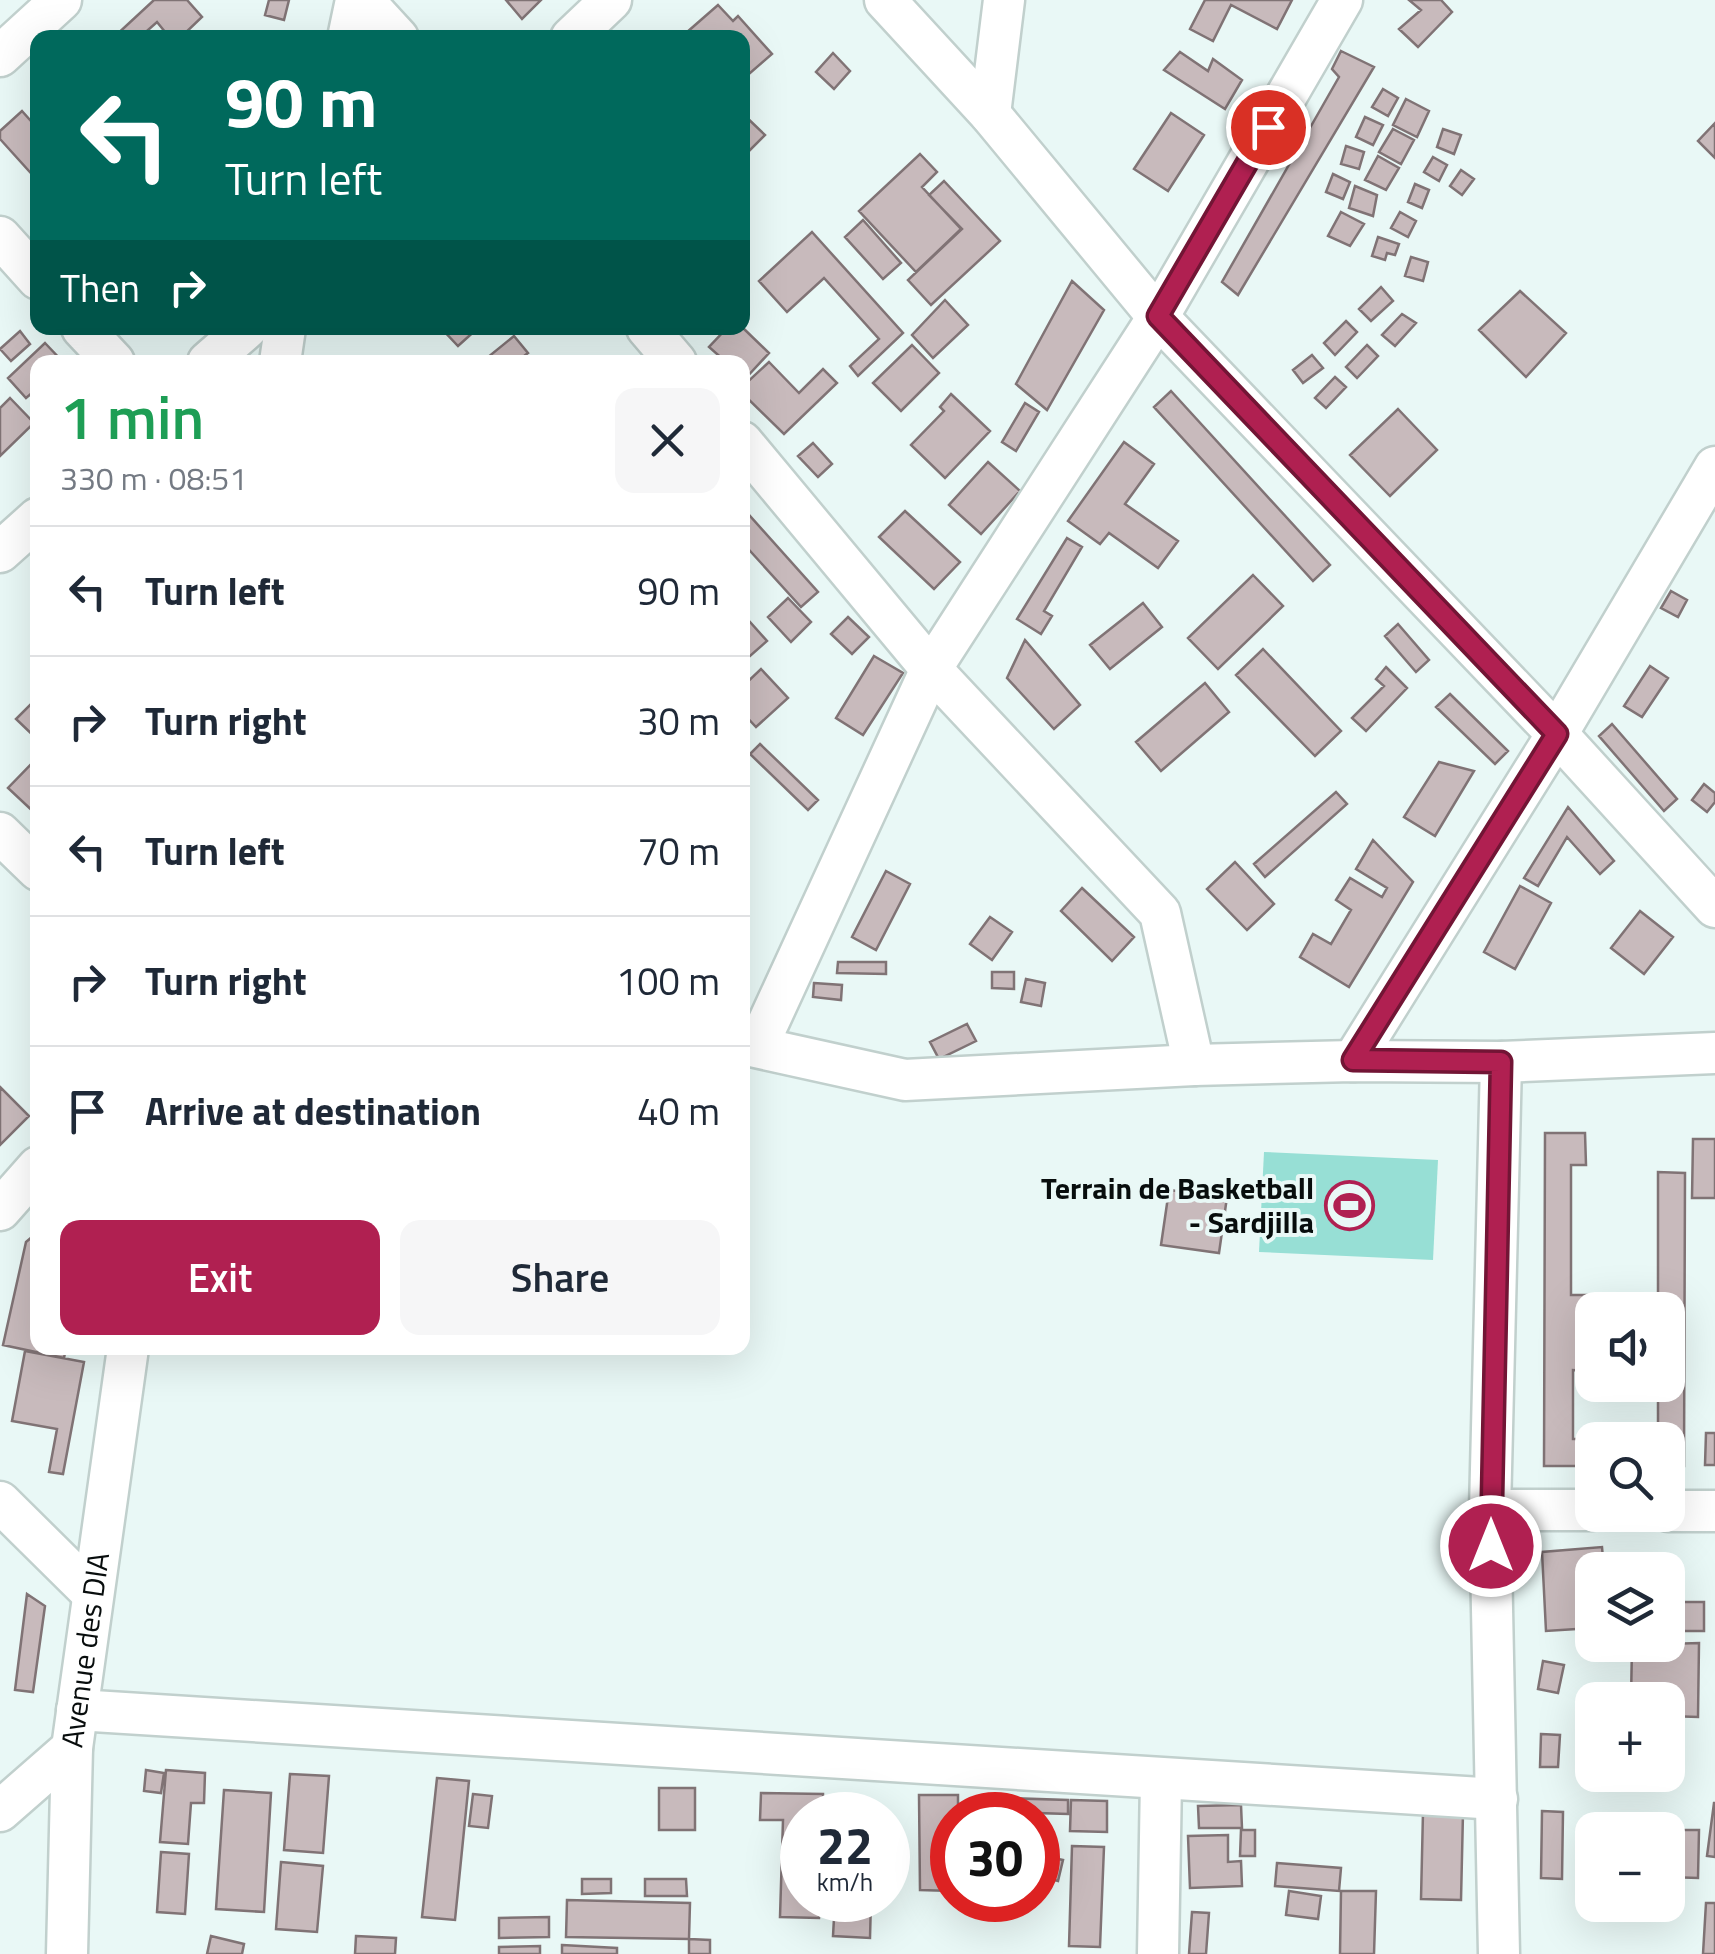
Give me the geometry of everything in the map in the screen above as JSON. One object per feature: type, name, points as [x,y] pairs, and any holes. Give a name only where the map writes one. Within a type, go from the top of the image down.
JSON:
[{"type":"street","points":[[0,56],[62,0]]},
{"type":"street","points":[[351,30],[360,0],[390,30]]},
{"type":"street","points":[[579,30],[611,0]]},
{"type":"street","points":[[885,0],[990,114],[1158,316],[1557,734],[1715,908]]},
{"type":"street","points":[[990,114],[1004,0]]},
{"type":"street","points":[[750,1032],[930,669],[1158,316],[1342,0]]},
{"type":"street","points":[[0,238],[30,270]]},
{"type":"street","points":[[89,335],[107,355]]},
{"type":"street","points":[[216,355],[238,335]]},
{"type":"street","points":[[654,335],[670,355]]},
{"type":"street","points":[[750,452],[930,669],[1160,913],[1194,1064]]},
{"type":"street","points":[[1353,1060],[1557,734],[1715,467]]},
{"type":"street","points":[[0,552],[30,525]]},
{"type":"street","points":[[0,833],[30,862]]},
{"type":"street","points":[[750,1037],[905,1080],[1194,1064],[1501,1062],[1715,1053]]},
{"type":"street","points":[[1500,1954],[1490,1510],[1501,1062]]},
{"type":"street","points":[[0,1210],[30,1176]]},
{"type":"street","name":"Avenue des DIA","points":[[67,1954],[74,1729],[127,1355]]},
{"type":"street","points":[[0,1502],[93,1594]]},
{"type":"street","points":[[1490,1510],[1575,1510]]},
{"type":"street","points":[[1685,1510],[1715,1511]]},
{"type":"street","points":[[0,1811],[74,1729],[1161,1779],[1497,1799]]},
{"type":"street","points":[[1158,1954],[1161,1779]]},
{"type":"green space","name":"Terrain de Basketball - Sardjilla","points":[[1264,1152],[1438,1160],[1433,1260],[1259,1252]]},
{"type":"building","points":[[154,0],[187,0],[202,17],[188,30],[164,30],[157,22],[148,30],[122,30]]},
{"type":"building","points":[[269,0],[289,0],[284,20],[265,15]]},
{"type":"building","points":[[506,0],[541,0],[522,19]]},
{"type":"building","points":[[1205,0],[1292,0],[1277,29],[1231,5],[1213,41],[1190,29]]},
{"type":"building","points":[[1409,0],[1441,0],[1452,12],[1418,47],[1399,29],[1421,10]]},
{"type":"building","points":[[718,5],[733,21],[738,16],[772,54],[750,73],[750,30],[689,30]]},
{"type":"building","points":[[1341,51],[1374,67],[1238,295],[1222,282],[1339,77],[1332,69]]},
{"type":"building","points":[[1180,52],[1208,71],[1213,59],[1242,80],[1225,109],[1164,70]]},
{"type":"building","points":[[833,53],[850,71],[834,89],[816,72]]},
{"type":"building","points":[[1383,89],[1398,98],[1388,116],[1372,107]]},
{"type":"building","points":[[1406,99],[1429,111],[1417,137],[1393,125]]},
{"type":"building","points":[[22,111],[30,120],[30,172],[0,139],[0,131]]},
{"type":"building","points":[[1171,113],[1204,135],[1168,191],[1134,169]]},
{"type":"building","points":[[1365,117],[1383,125],[1373,145],[1356,137]]},
{"type":"building","points":[[750,121],[765,135],[750,150]]},
{"type":"building","points":[[1715,123],[1715,158],[1698,141]]},
{"type":"building","points":[[1393,129],[1414,140],[1401,164],[1379,152]]},
{"type":"building","points":[[1443,129],[1461,135],[1454,154],[1437,147]]},
{"type":"building","points":[[1346,146],[1364,152],[1359,169],[1341,164]]},
{"type":"building","points":[[920,154],[937,172],[922,187],[961,229],[916,272],[859,211]]},
{"type":"building","points":[[1378,156],[1399,168],[1386,190],[1365,180]]},
{"type":"building","points":[[1433,157],[1447,165],[1439,181],[1424,172]]},
{"type":"building","points":[[1461,170],[1474,179],[1462,195],[1450,186]]},
{"type":"building","points":[[1333,174],[1350,182],[1343,199],[1326,192]]},
{"type":"building","points":[[944,181],[1000,241],[931,305],[908,280],[962,229],[929,195]]},
{"type":"building","points":[[1415,184],[1429,190],[1422,208],[1408,202]]},
{"type":"building","points":[[1355,186],[1377,195],[1373,216],[1349,208]]},
{"type":"building","points":[[1341,212],[1364,224],[1350,246],[1328,236]]},
{"type":"building","points":[[1400,212],[1416,221],[1408,237],[1391,228]]},
{"type":"building","points":[[863,220],[901,263],[883,279],[845,237]]},
{"type":"building","points":[[812,232],[903,333],[858,376],[850,366],[879,339],[824,278],[787,312],[759,281]]},
{"type":"building","points":[[1378,237],[1399,244],[1395,255],[1387,253],[1385,260],[1372,256]]},
{"type":"building","points":[[1411,257],[1428,262],[1423,281],[1405,276]]},
{"type":"building","points":[[1072,281],[1104,310],[1047,410],[1016,384]]},
{"type":"building","points":[[1381,287],[1393,301],[1371,321],[1359,309]]},
{"type":"building","points":[[1520,291],[1566,333],[1526,377],[1479,330]]},
{"type":"building","points":[[945,300],[968,325],[933,358],[912,335]]},
{"type":"building","points":[[1402,314],[1416,323],[1395,346],[1382,335]]},
{"type":"building","points":[[1346,321],[1357,332],[1335,355],[1324,343]]},
{"type":"building","points":[[20,331],[30,344],[11,361],[0,349]]},
{"type":"building","points":[[448,335],[470,335],[458,346]]},
{"type":"building","points":[[720,335],[750,335],[769,353],[750,374],[750,355],[718,355],[709,347]]},
{"type":"building","points":[[514,336],[528,353],[525,355],[491,355]]},
{"type":"building","points":[[45,343],[56,355],[32,355]]},
{"type":"building","points":[[912,345],[939,373],[901,411],[873,383]]},
{"type":"building","points":[[1367,345],[1378,356],[1357,378],[1346,367]]},
{"type":"building","points":[[1312,355],[1323,368],[1303,383],[1293,370]]},
{"type":"building","points":[[30,357],[30,395],[26,398],[8,378]]},
{"type":"building","points":[[769,362],[799,393],[823,369],[837,383],[784,434],[750,401],[750,380]]},
{"type":"building","points":[[1335,377],[1346,387],[1326,408],[1315,398]]},
{"type":"building","points":[[1171,391],[1330,565],[1313,581],[1154,407]]},
{"type":"building","points":[[951,394],[990,431],[945,478],[911,445],[944,411],[940,407]]},
{"type":"building","points":[[10,398],[30,419],[30,427],[0,456],[0,408]]},
{"type":"building","points":[[1025,403],[1039,412],[1016,451],[1002,442]]},
{"type":"building","points":[[1398,409],[1437,450],[1390,496],[1350,455]]},
{"type":"building","points":[[1124,442],[1154,464],[1125,504],[1178,541],[1158,568],[1109,533],[1100,544],[1068,521]]},
{"type":"building","points":[[813,443],[832,464],[818,477],[798,456]]},
{"type":"building","points":[[988,462],[1020,491],[981,534],[949,505]]},
{"type":"building","points":[[905,511],[960,562],[934,589],[879,537]]},
{"type":"building","points":[[750,516],[818,592],[801,607],[750,551]]},
{"type":"building","points":[[1067,538],[1082,547],[1044,611],[1052,616],[1041,634],[1017,619]]},
{"type":"building","points":[[1253,575],[1283,606],[1218,669],[1188,638]]},
{"type":"building","points":[[1671,591],[1687,600],[1678,617],[1661,608]]},
{"type":"building","points":[[788,598],[811,622],[791,642],[768,617]]},
{"type":"building","points":[[1143,603],[1162,627],[1110,669],[1090,645]]},
{"type":"building","points":[[848,617],[869,637],[852,654],[831,634]]},
{"type":"building","points":[[750,622],[767,641],[750,656]]},
{"type":"building","points":[[1398,624],[1429,660],[1416,672],[1385,636]]},
{"type":"building","points":[[1025,640],[1080,705],[1054,729],[1007,678]]},
{"type":"building","points":[[1263,649],[1341,731],[1315,756],[1236,675]]},
{"type":"building","points":[[874,656],[903,673],[863,735],[836,718]]},
{"type":"building","points":[[1650,666],[1668,678],[1642,717],[1624,706]]},
{"type":"building","points":[[1386,667],[1407,688],[1366,731],[1352,718],[1384,686],[1376,679]]},
{"type":"building","points":[[761,669],[788,698],[756,727],[750,721],[750,679]]},
{"type":"building","points":[[1205,683],[1229,712],[1161,771],[1136,742]]},
{"type":"building","points":[[1450,694],[1508,751],[1495,764],[1436,707]]},
{"type":"building","points":[[30,705],[30,732],[16,719]]},
{"type":"building","points":[[1612,724],[1677,799],[1664,811],[1599,736]]},
{"type":"building","points":[[760,744],[818,800],[808,810],[750,754]]},
{"type":"building","points":[[1439,762],[1474,771],[1435,836],[1404,817]]},
{"type":"building","points":[[30,765],[30,809],[8,788]]},
{"type":"building","points":[[1704,784],[1715,793],[1715,802],[1707,812],[1692,800]]},
{"type":"building","points":[[1336,792],[1347,804],[1265,877],[1254,864]]},
{"type":"building","points":[[1568,807],[1614,861],[1600,874],[1567,837],[1538,886],[1524,878]]},
{"type":"building","points":[[1373,840],[1413,882],[1349,987],[1300,957],[1313,934],[1331,944],[1351,910],[1336,900],[1350,878],[1382,897],[1387,888],[1356,869]]},
{"type":"building","points":[[1235,862],[1274,904],[1247,930],[1207,889]]},
{"type":"building","points":[[886,871],[910,884],[876,950],[852,937]]},
{"type":"building","points":[[1520,886],[1551,903],[1515,969],[1484,952]]},
{"type":"building","points":[[1082,888],[1134,937],[1112,961],[1061,911]]},
{"type":"building","points":[[1640,911],[1673,937],[1644,974],[1611,948]]},
{"type":"building","points":[[990,917],[1012,932],[992,960],[970,944]]},
{"type":"building","points":[[838,962],[886,962],[886,974],[837,973]]},
{"type":"building","points":[[992,972],[1014,972],[1014,989],[992,988]]},
{"type":"building","points":[[1026,979],[1045,983],[1041,1006],[1021,1002]]},
{"type":"building","points":[[814,983],[842,985],[841,1000],[813,997]]},
{"type":"building","points":[[967,1024],[976,1041],[939,1059],[930,1042]]},
{"type":"building","points":[[0,1087],[29,1116],[0,1145]]},
{"type":"building","points":[[1545,1133],[1585,1133],[1586,1165],[1571,1165],[1575,1466],[1544,1466]]},
{"type":"building","points":[[1693,1139],[1715,1139],[1715,1198],[1692,1198]]},
{"type":"building","points":[[1658,1172],[1685,1173],[1685,1292],[1658,1292]]},
{"type":"building","points":[[1169,1190],[1227,1197],[1219,1253],[1161,1245]]},
{"type":"building","points":[[30,1239],[30,1351],[3,1345],[26,1242]]},
{"type":"building","points":[[25,1351],[30,1355],[84,1362],[63,1474],[49,1472],[57,1429],[12,1421]]},
{"type":"building","points":[[1658,1402],[1684,1402],[1684,1422],[1658,1422]]},
{"type":"building","points":[[1706,1433],[1715,1433],[1715,1465],[1705,1465]]},
{"type":"building","points":[[1602,1547],[1602,1552],[1575,1552],[1575,1629],[1546,1631],[1542,1552]]},
{"type":"building","points":[[27,1594],[45,1606],[33,1692],[15,1690]]},
{"type":"building","points":[[1685,1602],[1704,1602],[1704,1631],[1685,1631]]},
{"type":"building","points":[[1685,1643],[1699,1643],[1698,1717],[1685,1717],[1685,1682],[1631,1682],[1632,1662],[1685,1662]]},
{"type":"building","points":[[1543,1661],[1564,1665],[1558,1693],[1538,1689]]},
{"type":"building","points":[[1541,1734],[1560,1735],[1558,1767],[1540,1767]]},
{"type":"building","points":[[146,1770],[164,1773],[161,1793],[144,1791]]},
{"type":"building","points":[[166,1770],[205,1773],[204,1803],[191,1803],[188,1844],[160,1842]]},
{"type":"building","points":[[290,1774],[329,1776],[323,1853],[284,1850]]},
{"type":"building","points":[[437,1778],[469,1781],[455,1920],[422,1917]]},
{"type":"building","points":[[659,1788],[695,1788],[695,1830],[659,1830]]},
{"type":"building","points":[[224,1790],[271,1793],[264,1912],[216,1909]]},
{"type":"building","points":[[761,1793],[780,1793],[780,1820],[760,1820]]},
{"type":"building","points":[[473,1794],[492,1796],[488,1828],[469,1826]]},
{"type":"building","points":[[919,1795],[930,1795],[930,1890],[920,1890]]},
{"type":"building","points":[[1060,1800],[1068,1800],[1068,1814],[1060,1814]]},
{"type":"building","points":[[1071,1800],[1107,1801],[1107,1832],[1070,1831]]},
{"type":"building","points":[[1715,1803],[1715,1857],[1707,1856]]},
{"type":"building","points":[[1241,1805],[1242,1828],[1199,1828],[1198,1806]]},
{"type":"building","points":[[1542,1811],[1563,1812],[1562,1879],[1541,1878]]},
{"type":"building","points":[[1423,1812],[1463,1813],[1461,1900],[1421,1899]]},
{"type":"building","points":[[1241,1830],[1255,1830],[1255,1856],[1240,1856]]},
{"type":"building","points":[[1685,1830],[1699,1830],[1698,1878],[1685,1878]]},
{"type":"building","points":[[1228,1835],[1228,1862],[1241,1861],[1242,1886],[1190,1888],[1188,1836]]},
{"type":"building","points":[[1072,1846],[1104,1847],[1100,1947],[1069,1946]]},
{"type":"building","points":[[161,1852],[189,1854],[185,1914],[157,1912]]},
{"type":"building","points":[[281,1862],[323,1866],[317,1932],[276,1929]]},
{"type":"building","points":[[1277,1863],[1341,1868],[1339,1891],[1275,1886]]},
{"type":"building","points":[[582,1879],[611,1879],[611,1893],[582,1894]]},
{"type":"building","points":[[645,1879],[686,1879],[687,1896],[645,1896]]},
{"type":"building","points":[[1289,1891],[1321,1896],[1318,1919],[1286,1915]]},
{"type":"building","points":[[1341,1891],[1376,1891],[1374,1954],[1340,1954]]},
{"type":"building","points":[[567,1900],[690,1903],[689,1939],[566,1937]]},
{"type":"building","points":[[1706,1903],[1715,1903],[1715,1954],[1703,1954]]},
{"type":"building","points":[[1192,1912],[1209,1913],[1206,1954],[1189,1954]]},
{"type":"building","points":[[549,1917],[549,1937],[499,1938],[499,1918]]},
{"type":"building","points":[[834,1922],[870,1922],[870,1938],[833,1936]]},
{"type":"building","points":[[211,1936],[244,1944],[242,1954],[207,1954]]},
{"type":"building","points":[[356,1936],[396,1938],[395,1954],[355,1954]]},
{"type":"building","points":[[689,1939],[710,1940],[710,1954],[689,1954]]},
{"type":"building","points":[[562,1945],[617,1948],[617,1954],[562,1954]]},
{"type":"building","points":[[540,1946],[540,1954],[499,1954],[499,1947]]},
{"type":"place","name":"Terrain de Basketball - Sardjilla","points":[[1349,1206]]},
{"type":"route","points":[[1268,127],[1158,316],[1557,734],[1353,1060],[1501,1062],[1491,1546]]}]
